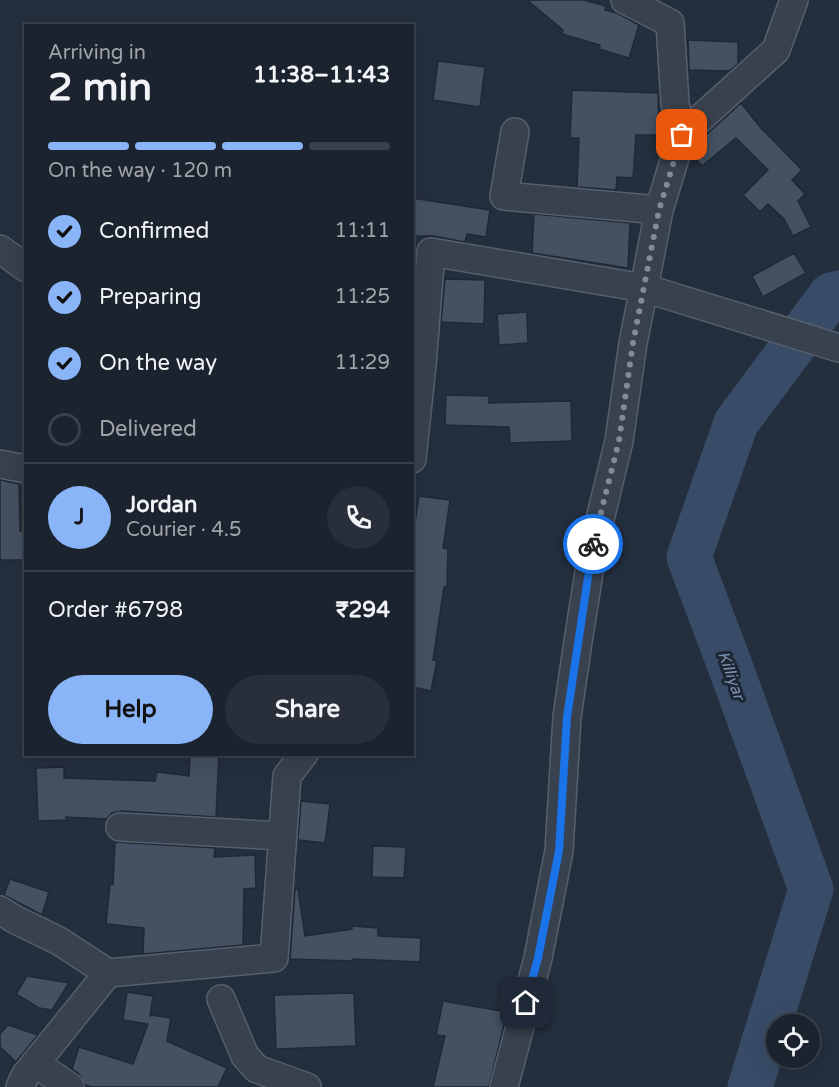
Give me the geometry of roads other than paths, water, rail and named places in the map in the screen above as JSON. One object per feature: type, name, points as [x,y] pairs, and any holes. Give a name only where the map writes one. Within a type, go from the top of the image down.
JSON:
[{"type":"street","points":[[504,1087],[538,958],[559,851],[567,717],[593,548],[619,441],[633,343],[659,210],[682,135],[675,103],[670,23],[625,0]]},
{"type":"street","points":[[682,135],[776,50],[794,0]]},
{"type":"street","points":[[514,132],[504,195],[659,210]]},
{"type":"street","points":[[0,249],[24,267]]},
{"type":"street","points":[[414,432],[431,252],[644,288],[830,346]]},
{"type":"street","points":[[0,464],[24,469]]},
{"type":"street","points":[[0,910],[59,941],[108,973],[273,958],[287,776],[302,756]]},
{"type":"street","points":[[120,827],[284,836]]},
{"type":"street","points":[[21,1087],[25,1076],[108,973]]},
{"type":"street","points":[[221,999],[245,1056],[257,1069],[307,1087]]},
{"type":"street","points":[[35,1063],[70,1087]]},
{"type":"waterway","name":"Killiyar","points":[[750,1087],[811,889],[689,557],[736,423],[831,295],[839,293]]}]
